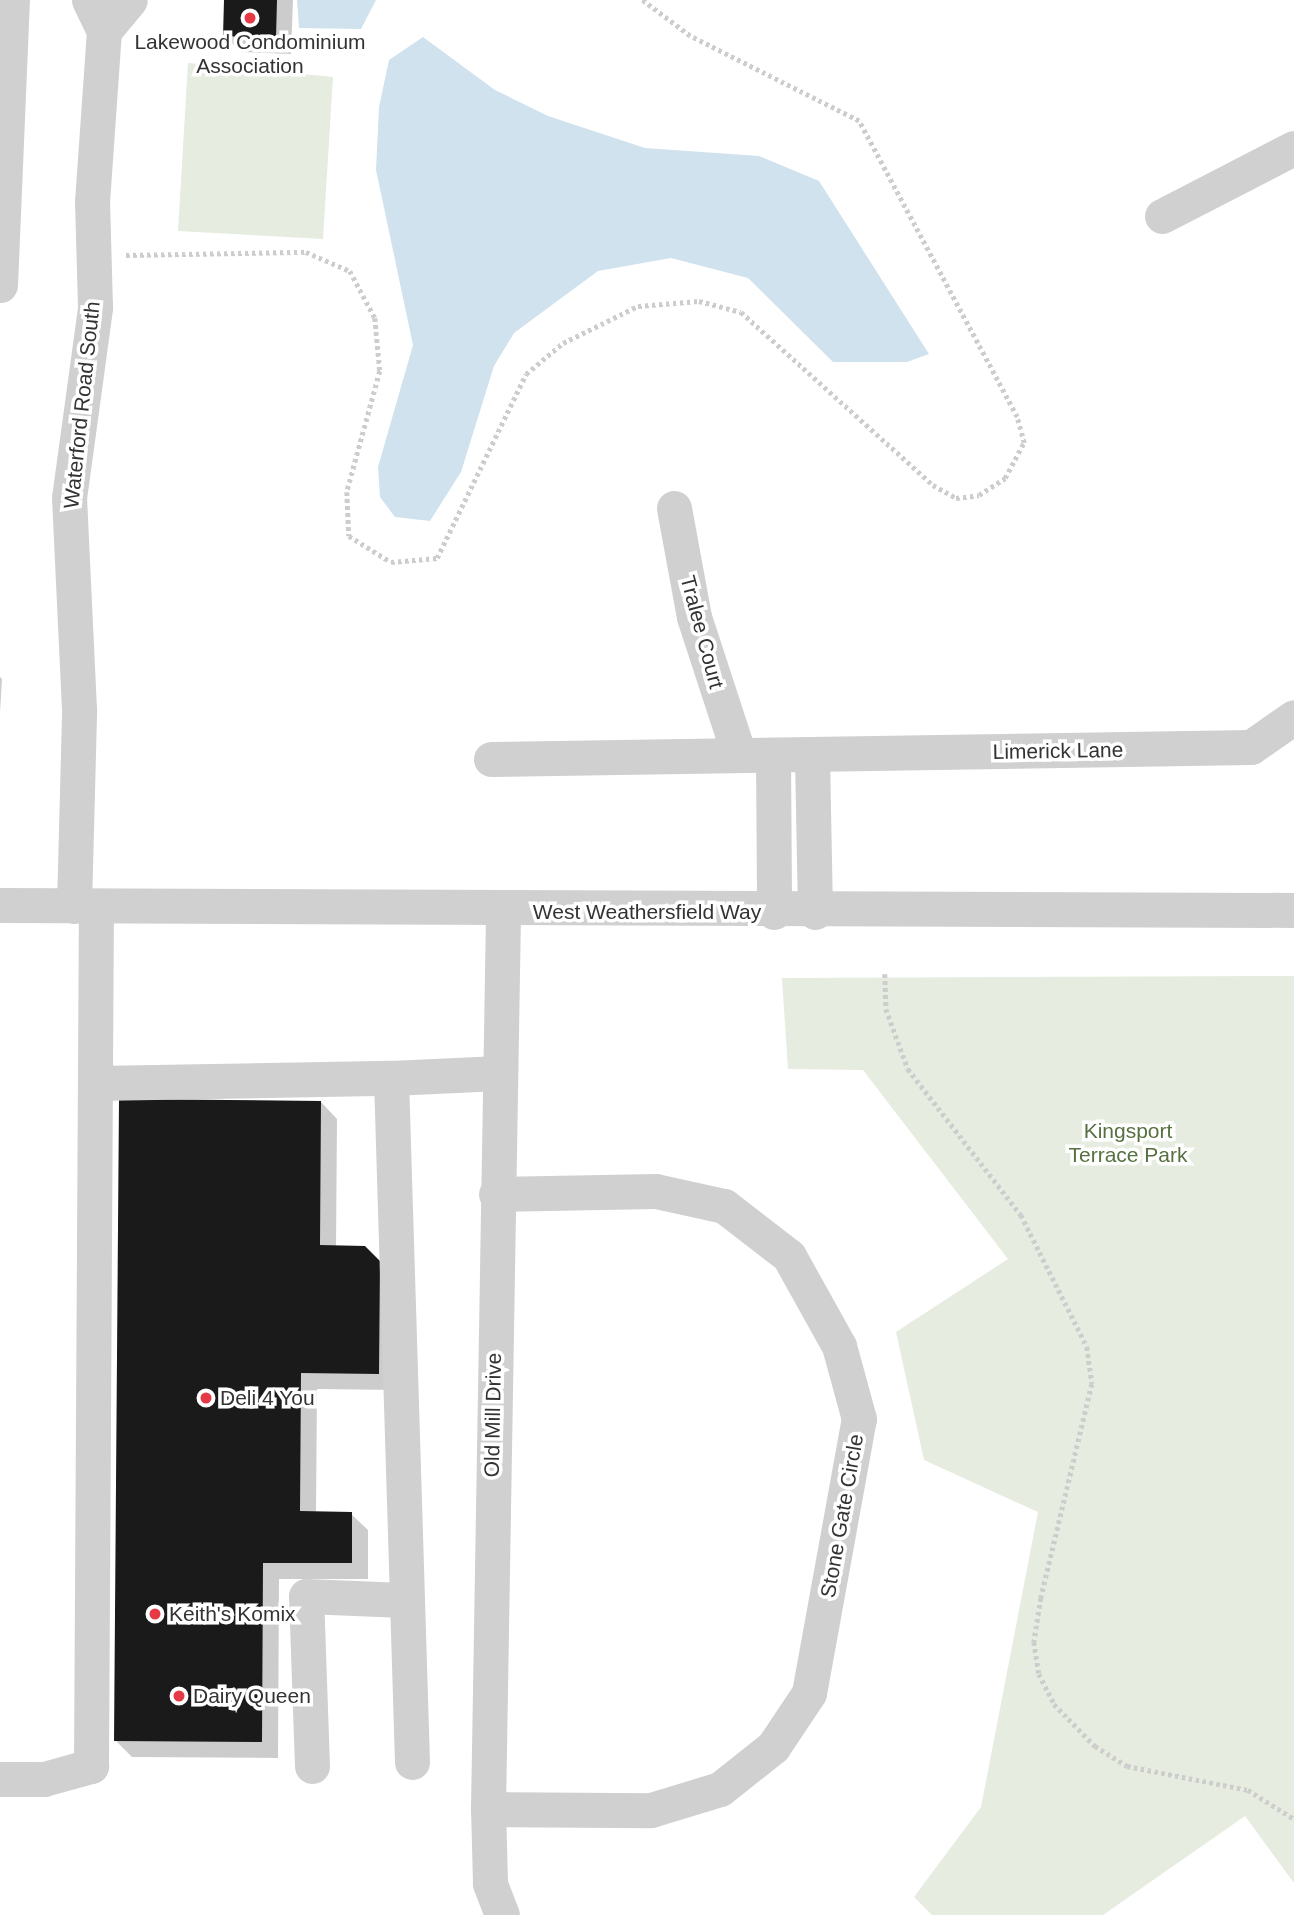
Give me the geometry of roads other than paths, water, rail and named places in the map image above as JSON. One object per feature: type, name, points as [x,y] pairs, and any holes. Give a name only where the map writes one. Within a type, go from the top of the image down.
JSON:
[{"type":"street","points":[[0,285],[12,0]]},
{"type":"street","name":"Waterford Road South","points":[[0,1779],[44,1779],[91,1766],[96,1083],[85,906],[69,498],[95,307],[93,256],[104,31],[89,0]]},
{"type":"street","points":[[104,31],[130,0]]},
{"type":"street","points":[[1162,216],[1294,148]]},
{"type":"street","name":"Tralee Court","points":[[674,508],[694,617],[738,755]]},
{"type":"street","name":"Limerick Lane","points":[[491,759],[1251,747],[1294,718]]},
{"type":"street","points":[[773,755],[774,912]]},
{"type":"street","points":[[812,756],[815,912]]},
{"type":"street","name":"West Weathersfield Way","points":[[0,905],[503,912],[1294,910]]},
{"type":"street","name":"Old Mill Drive","points":[[502,1915],[490,1883],[488,1809],[496,1194],[503,912]]},
{"type":"street","points":[[96,1083],[391,1078],[499,1073]]},
{"type":"street","points":[[391,1078],[403,1600],[412,1762]]},
{"type":"street","name":"Stone Gate Circle","points":[[488,1809],[651,1810],[719,1789],[773,1747],[809,1693],[859,1419],[839,1346],[789,1256],[724,1206],[656,1191],[496,1194]]},
{"type":"street","points":[[312,1766],[306,1596],[403,1600]]},
{"type":"water","points":[[297,0],[376,0],[361,29],[299,28]]},
{"type":"water","points":[[423,37],[495,90],[548,116],[645,148],[759,156],[819,181],[929,354],[907,362],[833,362],[748,278],[671,258],[598,271],[514,333],[494,366],[461,472],[430,521],[395,517],[380,497],[378,467],[413,345],[376,170],[379,107],[389,60]]},
{"type":"place","name":"Lakewood Condominium Association","points":[[250,18]]},
{"type":"place","name":"Deli 4 You","points":[[206,1398]]},
{"type":"place","name":"Keith's Komix","points":[[155,1614]]},
{"type":"place","name":"Dairy Queen","points":[[179,1696]]},
{"type":"park label","name":"Kingsport Terrace Park","points":[[1128,1143]]}]
